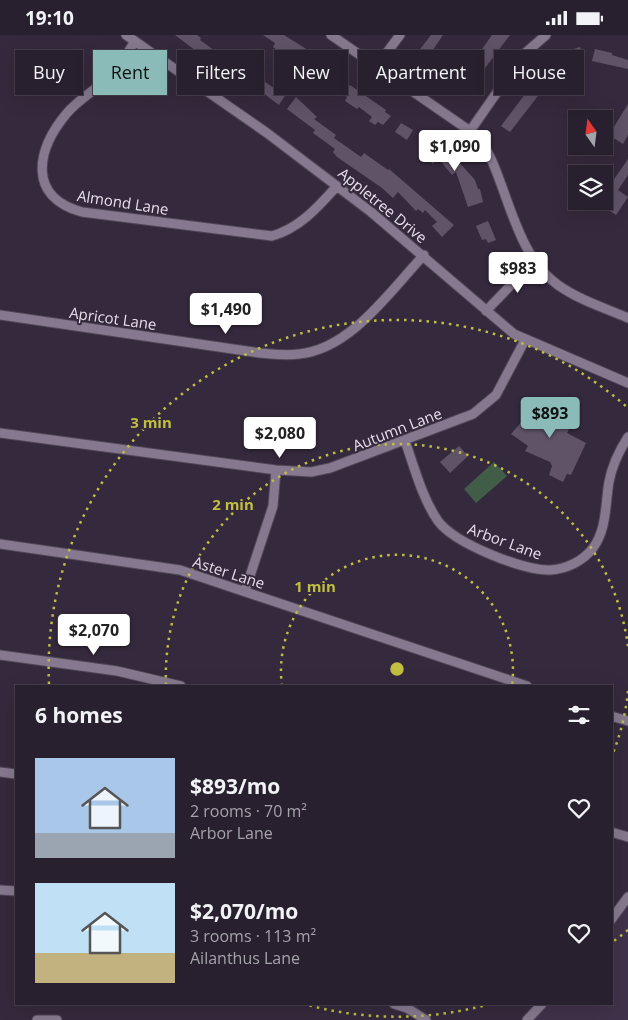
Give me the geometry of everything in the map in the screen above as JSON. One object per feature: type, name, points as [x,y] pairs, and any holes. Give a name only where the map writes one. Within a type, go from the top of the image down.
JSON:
[{"type":"street","name":"Appletree Drive","points":[[126,35],[267,133],[337,186],[424,255],[486,311],[525,340],[628,383]]},
{"type":"street","points":[[331,35],[358,54]]},
{"type":"street","points":[[389,50],[400,35]]},
{"type":"street","points":[[470,131],[523,55],[546,35]]},
{"type":"street","name":"Almond Lane","points":[[135,41],[112,75],[66,114],[49,141],[43,157],[42,173],[49,192],[62,206],[82,212],[272,236],[284,233],[299,224],[337,186]]},
{"type":"street","points":[[417,95],[470,131],[485,147],[534,261],[559,286],[583,299],[628,318]]},
{"type":"street","name":"Apricot Lane","points":[[0,315],[260,353],[299,354],[323,348],[348,334],[424,255]]},
{"type":"street","points":[[486,311],[534,261]]},
{"type":"street","name":"Autumn Lane","points":[[0,433],[276,470],[311,472],[330,468],[457,421],[486,404],[505,380],[525,340]]},
{"type":"street","name":"Arbor Lane","points":[[405,441],[432,510],[438,521],[448,531],[459,540],[479,549],[532,568],[551,570],[573,565],[586,556],[600,537],[612,470],[628,437]]},
{"type":"street","points":[[245,591],[273,506],[276,470]]},
{"type":"street","name":"Aster Lane","points":[[0,544],[180,570],[524,685]]},
{"type":"street","points":[[0,655],[126,672],[177,685]]},
{"type":"street","points":[[613,716],[628,721]]},
{"type":"street","points":[[0,772],[15,774]]},
{"type":"street","points":[[613,833],[628,837]]},
{"type":"street","points":[[0,890],[15,891]]},
{"type":"street","points":[[613,917],[628,897]]},
{"type":"street","points":[[398,1005],[408,1008],[426,1020]]},
{"type":"street","points":[[527,1020],[541,1005]]},
{"type":"street","points":[[37,1020],[56,1020]]},
{"type":"shaded area","points":[[628,907],[628,1020],[534,1020],[546,1005],[613,1005],[613,925]]},
{"type":"green space","points":[[494,462],[507,476],[476,503],[464,489]]},
{"type":"building","points":[[175,35],[197,35],[201,38],[200,40],[214,50],[195,50]]},
{"type":"building","points":[[263,35],[284,35],[308,50],[277,50],[273,47],[275,43]]},
{"type":"building","points":[[431,35],[443,35],[433,50],[419,50]]},
{"type":"building","points":[[492,35],[510,35],[499,50],[494,50],[494,56],[485,68],[484,50],[481,50]]},
{"type":"building","points":[[580,47],[581,50],[570,50]]},
{"type":"building","points":[[595,49],[612,53],[612,55],[628,60],[628,69],[592,61]]},
{"type":"building","points":[[264,81],[274,88],[274,95],[285,95],[279,105],[264,94]]},
{"type":"building","points":[[350,85],[358,91],[358,95],[364,95],[386,110],[385,112],[391,116],[383,125],[378,122],[375,125],[369,121],[372,117],[359,107],[357,109],[345,101],[347,97],[344,95],[348,95]]},
{"type":"building","points":[[524,95],[539,95],[510,132],[501,126]]},
{"type":"building","points":[[296,97],[317,117],[314,119],[336,135],[334,138],[361,157],[364,153],[389,169],[454,225],[442,237],[432,226],[437,222],[425,210],[423,213],[418,209],[416,211],[398,192],[393,198],[382,188],[337,157],[333,152],[335,149],[313,133],[315,130],[287,109]]},
{"type":"building","points":[[628,104],[628,135],[623,144],[613,138],[613,128]]},
{"type":"building","points":[[401,123],[413,130],[407,140],[395,132]]},
{"type":"building","points":[[430,138],[451,157],[450,152],[475,180],[478,189],[480,189],[483,202],[468,207],[456,172],[452,175],[438,158],[433,164],[424,156],[427,153],[421,147]]},
{"type":"building","points":[[628,159],[628,175],[618,190],[628,197],[616,215],[608,210],[613,210],[613,181]]},
{"type":"building","points":[[488,221],[496,240],[488,243],[486,239],[482,240],[476,226]]},
{"type":"building","points":[[529,398],[538,405],[543,400],[570,427],[567,433],[586,443],[571,475],[567,474],[563,482],[549,475],[552,466],[550,462],[525,451],[528,446],[511,434],[530,412],[523,406]]},
{"type":"building","points":[[459,446],[468,456],[450,473],[440,462]]}]
